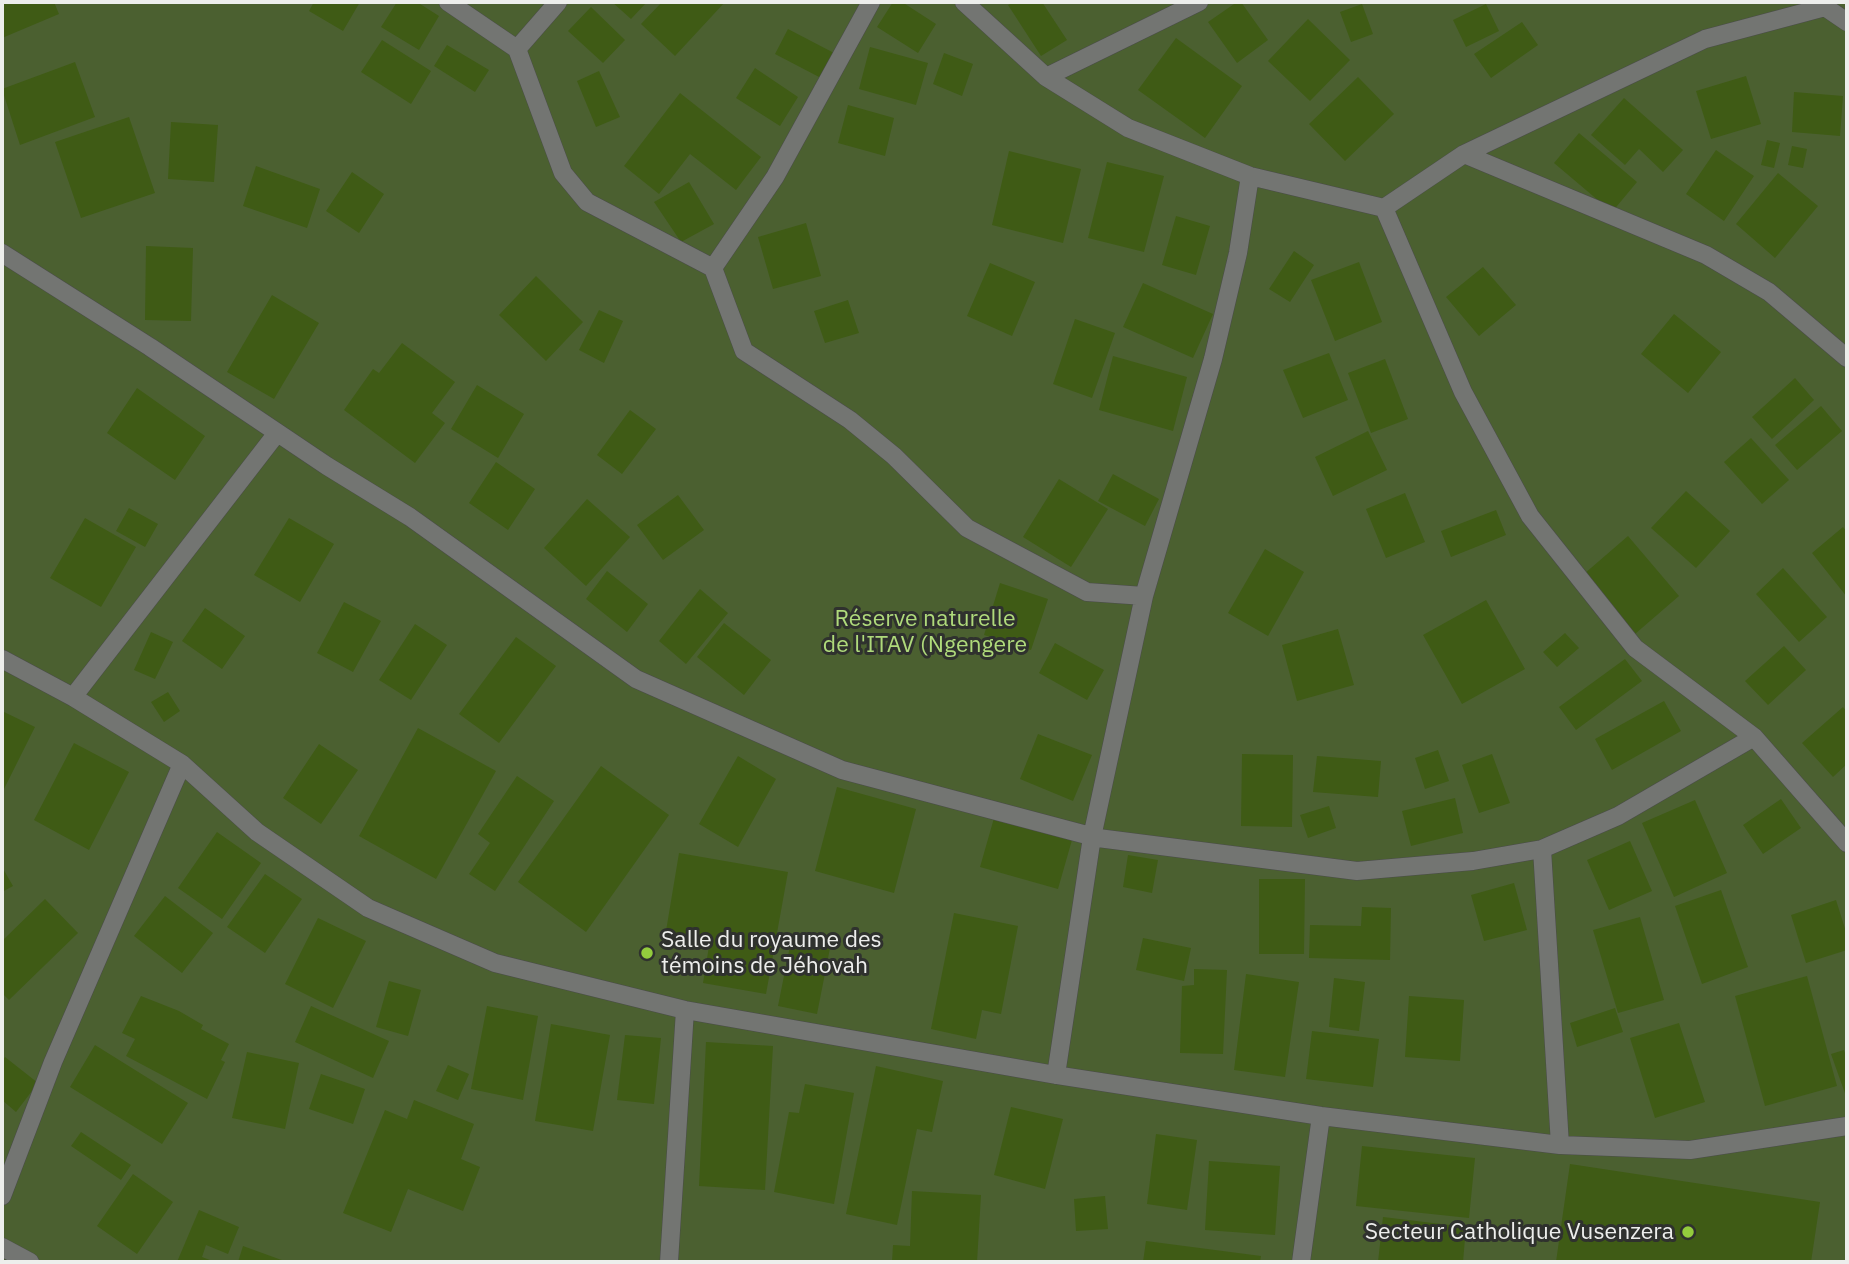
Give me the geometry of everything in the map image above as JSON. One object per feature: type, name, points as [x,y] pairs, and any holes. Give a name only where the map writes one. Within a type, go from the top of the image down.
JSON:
[{"type":"street","points":[[448,2],[517,49],[563,173],[587,202],[713,268],[744,351],[850,420],[894,456],[967,528],[1087,592],[1144,596]]},
{"type":"street","points":[[517,49],[558,2]]},
{"type":"street","points":[[713,268],[775,177],[872,2]]},
{"type":"street","points":[[964,2],[1046,77],[1128,128],[1250,176],[1384,208],[1464,154],[1705,39],[1825,7],[1847,22]]},
{"type":"street","points":[[1046,77],[1199,2]]},
{"type":"street","points":[[1464,154],[1706,255],[1769,292],[1847,358]]},
{"type":"street","points":[[1056,1075],[1092,837],[1144,596],[1213,359],[1238,253],[1250,176]]},
{"type":"street","points":[[1384,208],[1463,392],[1530,516],[1635,648],[1754,737],[1847,843]]},
{"type":"street","points":[[2,253],[410,517],[636,679],[842,769],[1092,837],[1276,863],[1357,871],[1473,861],[1542,849],[1618,816],[1754,737]]},
{"type":"street","points":[[73,697],[277,433]]},
{"type":"street","points":[[2,659],[73,697],[182,764],[257,832],[368,908],[495,963],[685,1010],[1056,1075],[1321,1115],[1560,1145],[1690,1150],[1847,1126]]},
{"type":"street","points":[[2,1196],[53,1062],[182,764]]},
{"type":"street","points":[[1542,849],[1560,1145]]},
{"type":"street","points":[[669,1262],[685,1010]]},
{"type":"street","points":[[1301,1262],[1321,1115]]},
{"type":"street","points":[[2,1247],[30,1262]]},
{"type":"green space","name":"Réserve naturelle de l'ITAV (Ngengere","points":[[2,2],[1847,2],[1847,1262],[2,1262]]},
{"type":"building","points":[[2,2],[54,2],[59,14],[2,38]]},
{"type":"building","points":[[314,2],[360,2],[343,31],[309,11]]},
{"type":"building","points":[[397,2],[417,2],[439,16],[419,50],[381,27]]},
{"type":"building","points":[[612,2],[647,2],[631,19]]},
{"type":"building","points":[[662,2],[725,2],[675,56],[641,24]]},
{"type":"building","points":[[893,2],[902,2],[936,24],[918,53],[877,27]]},
{"type":"building","points":[[1014,2],[1042,2],[1067,40],[1041,56],[1008,5]]},
{"type":"building","points":[[1241,2],[1268,40],[1237,63],[1208,22]]},
{"type":"building","points":[[1362,4],[1373,34],[1351,42],[1340,12]]},
{"type":"building","points":[[1486,4],[1499,31],[1466,47],[1453,20]]},
{"type":"building","points":[[591,7],[625,40],[603,63],[568,31]]},
{"type":"building","points":[[1308,19],[1350,60],[1310,101],[1268,61]]},
{"type":"building","points":[[1522,22],[1538,45],[1491,78],[1474,54]]},
{"type":"building","points":[[788,29],[834,53],[821,78],[775,54]]},
{"type":"building","points":[[1176,38],[1242,86],[1205,138],[1138,90]]},
{"type":"building","points":[[382,40],[431,71],[411,104],[361,72]]},
{"type":"building","points":[[447,45],[489,70],[475,92],[434,66]]},
{"type":"building","points":[[870,47],[928,63],[916,105],[859,89]]},
{"type":"building","points":[[944,53],[973,64],[962,96],[933,84]]},
{"type":"building","points":[[75,62],[95,117],[20,145],[2,89]]},
{"type":"building","points":[[755,68],[798,97],[780,126],[736,98]]},
{"type":"building","points":[[599,71],[620,117],[596,127],[577,81]]},
{"type":"building","points":[[1746,76],[1761,124],[1711,139],[1696,91]]},
{"type":"building","points":[[1358,77],[1394,114],[1345,161],[1309,124]]},
{"type":"building","points":[[1794,92],[1843,96],[1840,136],[1792,132]]},
{"type":"building","points":[[680,93],[761,157],[736,190],[690,154],[659,194],[624,166]]},
{"type":"building","points":[[1624,98],[1683,150],[1663,172],[1639,149],[1625,165],[1591,135]]},
{"type":"building","points":[[848,105],[894,118],[885,156],[838,143]]},
{"type":"building","points":[[129,117],[155,193],[81,218],[55,142]]},
{"type":"building","points":[[171,122],[218,125],[214,182],[168,179]]},
{"type":"building","points":[[1579,133],[1637,182],[1612,212],[1554,163]]},
{"type":"building","points":[[1767,140],[1780,143],[1774,168],[1761,165]]},
{"type":"building","points":[[1792,146],[1807,149],[1803,168],[1788,165]]},
{"type":"building","points":[[1716,150],[1754,176],[1724,221],[1686,194]]},
{"type":"building","points":[[1009,151],[1081,169],[1063,243],[992,225]]},
{"type":"building","points":[[1107,162],[1164,176],[1144,252],[1088,238]]},
{"type":"building","points":[[256,166],[320,189],[307,228],[243,206]]},
{"type":"building","points":[[352,172],[384,194],[359,233],[326,211]]},
{"type":"building","points":[[1778,173],[1818,206],[1775,258],[1736,224]]},
{"type":"building","points":[[689,182],[714,224],[681,242],[654,202]]},
{"type":"building","points":[[1176,216],[1210,226],[1196,275],[1162,265]]},
{"type":"building","points":[[806,223],[821,276],[773,289],[758,237]]},
{"type":"building","points":[[146,246],[193,248],[191,321],[145,320]]},
{"type":"building","points":[[1294,251],[1314,265],[1290,302],[1269,289]]},
{"type":"building","points":[[1359,262],[1382,322],[1335,341],[1311,280]]},
{"type":"building","points":[[990,263],[1035,282],[1012,336],[967,316]]},
{"type":"building","points":[[1483,267],[1516,305],[1479,336],[1446,297]]},
{"type":"building","points":[[536,276],[583,322],[546,361],[499,315]]},
{"type":"building","points":[[1143,283],[1213,314],[1193,358],[1123,327]]},
{"type":"building","points":[[272,295],[319,323],[274,399],[227,372]]},
{"type":"building","points":[[848,300],[859,333],[825,343],[814,311]]},
{"type":"building","points":[[599,310],[623,321],[604,363],[579,350]]},
{"type":"building","points":[[1674,314],[1721,352],[1688,393],[1641,354]]},
{"type":"building","points":[[1075,319],[1115,333],[1092,398],[1053,384]]},
{"type":"building","points":[[402,343],[455,382],[432,413],[445,423],[415,463],[344,410],[373,369],[379,373]]},
{"type":"building","points":[[1329,353],[1348,400],[1303,418],[1283,370]]},
{"type":"building","points":[[1113,356],[1187,377],[1173,431],[1099,410]]},
{"type":"building","points":[[1385,359],[1408,419],[1371,433],[1348,373]]},
{"type":"building","points":[[1795,378],[1814,400],[1772,439],[1752,417]]},
{"type":"building","points":[[477,385],[524,414],[498,458],[451,429]]},
{"type":"building","points":[[137,388],[205,436],[175,480],[107,433]]},
{"type":"building","points":[[1821,406],[1842,431],[1797,470],[1775,445]]},
{"type":"building","points":[[630,410],[656,429],[622,474],[597,455]]},
{"type":"building","points":[[1368,431],[1387,470],[1333,496],[1315,457]]},
{"type":"building","points":[[1751,438],[1789,480],[1762,504],[1724,462]]},
{"type":"building","points":[[496,462],[535,489],[508,530],[469,503]]},
{"type":"building","points":[[1113,474],[1159,499],[1145,526],[1098,501]]},
{"type":"building","points":[[1059,479],[1108,509],[1071,567],[1023,537]]},
{"type":"building","points":[[1686,491],[1730,531],[1696,568],[1651,528]]},
{"type":"building","points":[[1405,493],[1425,542],[1386,558],[1366,509]]},
{"type":"building","points":[[678,495],[704,530],[663,560],[637,525]]},
{"type":"building","points":[[587,499],[630,537],[586,586],[544,548]]},
{"type":"building","points":[[129,508],[158,524],[145,547],[116,531]]},
{"type":"building","points":[[1496,510],[1506,535],[1451,557],[1441,531]]},
{"type":"building","points":[[85,518],[136,547],[101,607],[50,578]]},
{"type":"building","points":[[289,518],[334,544],[300,602],[254,575]]},
{"type":"building","points":[[1843,527],[1847,532],[1847,597],[1812,553]]},
{"type":"building","points":[[1628,536],[1679,596],[1635,634],[1584,574]]},
{"type":"building","points":[[1265,549],[1304,572],[1268,636],[1228,613]]},
{"type":"building","points":[[1783,568],[1827,617],[1799,642],[1756,594]]},
{"type":"building","points":[[607,571],[648,604],[627,632],[586,599]]},
{"type":"building","points":[[1000,583],[1048,599],[1031,650],[984,635]]},
{"type":"building","points":[[700,589],[728,613],[686,664],[659,641]]},
{"type":"building","points":[[1486,600],[1525,669],[1462,704],[1423,635]]},
{"type":"building","points":[[344,602],[381,621],[353,672],[317,653]]},
{"type":"building","points":[[205,608],[245,636],[222,669],[182,641]]},
{"type":"building","points":[[724,623],[771,660],[744,695],[697,657]]},
{"type":"building","points":[[415,624],[447,645],[411,700],[379,680]]},
{"type":"building","points":[[1338,629],[1354,685],[1297,701],[1282,645]]},
{"type":"building","points":[[151,632],[173,642],[155,679],[134,670]]},
{"type":"building","points":[[1565,633],[1579,648],[1557,667],[1543,652]]},
{"type":"building","points":[[516,637],[556,666],[499,743],[459,714]]},
{"type":"building","points":[[1055,643],[1104,670],[1087,700],[1039,673]]},
{"type":"building","points":[[1784,646],[1806,670],[1768,705],[1745,681]]},
{"type":"building","points":[[1625,659],[1642,681],[1576,730],[1559,707]]},
{"type":"building","points":[[168,692],[180,711],[164,722],[151,702]]},
{"type":"building","points":[[1664,701],[1681,731],[1612,770],[1595,739]]},
{"type":"building","points":[[1843,707],[1847,712],[1847,764],[1833,777],[1802,743]]},
{"type":"building","points":[[2,711],[35,727],[2,793]]},
{"type":"building","points":[[418,728],[496,771],[436,879],[359,836]]},
{"type":"building","points":[[1038,734],[1092,755],[1073,801],[1020,779]]},
{"type":"building","points":[[74,743],[129,772],[89,850],[34,820]]},
{"type":"building","points":[[319,744],[358,770],[321,824],[283,798]]},
{"type":"building","points":[[1438,750],[1449,781],[1425,789],[1415,758]]},
{"type":"building","points":[[1242,754],[1293,755],[1292,827],[1241,826]]},
{"type":"building","points":[[1492,754],[1510,803],[1479,813],[1462,765]]},
{"type":"building","points":[[738,756],[776,779],[738,847],[699,824]]},
{"type":"building","points":[[1317,756],[1381,761],[1378,797],[1313,792]]},
{"type":"building","points":[[601,766],[669,815],[586,932],[518,882]]},
{"type":"building","points":[[517,776],[554,801],[495,891],[469,874],[490,843],[478,834]]},
{"type":"building","points":[[837,787],[916,809],[894,893],[815,871]]},
{"type":"building","points":[[1455,798],[1463,833],[1411,846],[1402,811]]},
{"type":"building","points":[[1781,799],[1801,828],[1763,854],[1743,825]]},
{"type":"building","points":[[1695,800],[1727,873],[1674,897],[1642,823]]},
{"type":"building","points":[[1329,806],[1336,828],[1308,838],[1300,815]]},
{"type":"building","points":[[996,811],[1074,833],[1058,889],[980,867]]},
{"type":"building","points":[[217,832],[261,863],[222,919],[178,888]]},
{"type":"building","points":[[1630,841],[1652,891],[1609,910],[1587,860]]},
{"type":"building","points":[[679,853],[788,872],[766,994],[703,983],[710,940],[666,931]]},
{"type":"building","points":[[1128,855],[1158,860],[1152,893],[1123,887]]},
{"type":"building","points":[[2,867],[13,886],[2,892]]},
{"type":"building","points":[[265,874],[302,899],[265,953],[227,927]]},
{"type":"building","points":[[1259,879],[1305,879],[1304,954],[1259,954]]},
{"type":"building","points":[[1514,883],[1527,930],[1484,941],[1471,895]]},
{"type":"building","points":[[1721,890],[1748,967],[1702,984],[1675,906]]},
{"type":"building","points":[[165,896],[213,933],[182,973],[134,936]]},
{"type":"building","points":[[45,899],[78,933],[9,1000],[2,993],[2,941]]},
{"type":"building","points":[[1836,900],[1847,935],[1847,950],[1806,963],[1791,915]]},
{"type":"building","points":[[1362,907],[1391,908],[1390,960],[1309,958],[1310,925],[1361,926]]},
{"type":"building","points":[[954,913],[1018,926],[1001,1014],[982,1010],[976,1039],[931,1029]]},
{"type":"building","points":[[1640,917],[1664,1000],[1618,1013],[1593,930]]},
{"type":"building","points":[[318,918],[366,941],[333,1008],[285,984]]},
{"type":"building","points":[[792,936],[831,943],[817,1014],[778,1006]]},
{"type":"building","points":[[1143,938],[1191,948],[1184,981],[1136,970]]},
{"type":"building","points":[[1194,969],[1227,970],[1223,1054],[1180,1053],[1182,986],[1194,985]]},
{"type":"building","points":[[1246,974],[1299,982],[1285,1077],[1234,1070]]},
{"type":"building","points":[[1807,976],[1837,1086],[1765,1106],[1735,996]]},
{"type":"building","points":[[1334,978],[1365,982],[1359,1031],[1329,1027]]},
{"type":"building","points":[[389,981],[421,990],[408,1036],[376,1027]]},
{"type":"building","points":[[141,996],[179,1011],[203,1025],[201,1029],[229,1044],[221,1060],[225,1062],[207,1099],[126,1056],[135,1039],[122,1033]]},
{"type":"building","points":[[1409,996],[1464,1000],[1460,1061],[1405,1057]]},
{"type":"building","points":[[311,1006],[389,1041],[373,1078],[295,1042]]},
{"type":"building","points":[[487,1006],[538,1016],[523,1100],[471,1089]]},
{"type":"building","points":[[1615,1008],[1623,1032],[1577,1047],[1570,1023]]},
{"type":"building","points":[[1679,1023],[1705,1102],[1655,1118],[1630,1038]]},
{"type":"building","points":[[551,1024],[610,1035],[593,1131],[535,1121]]},
{"type":"building","points":[[1312,1031],[1379,1039],[1373,1087],[1306,1079]]},
{"type":"building","points":[[625,1035],[661,1038],[654,1104],[617,1100]]},
{"type":"building","points":[[706,1042],[773,1046],[765,1190],[699,1186]]},
{"type":"building","points":[[95,1045],[188,1103],[162,1144],[70,1087]]},
{"type":"building","points":[[1844,1050],[1847,1059],[1847,1099],[1831,1054]]},
{"type":"building","points":[[247,1052],[299,1063],[285,1129],[232,1118]]},
{"type":"building","points":[[5,1057],[38,1083],[16,1112],[2,1100],[2,1061]]},
{"type":"building","points":[[448,1065],[469,1074],[458,1100],[436,1091]]},
{"type":"building","points":[[876,1066],[943,1081],[932,1132],[917,1129],[897,1225],[846,1214]]},
{"type":"building","points":[[321,1074],[365,1089],[353,1124],[309,1109]]},
{"type":"building","points":[[805,1084],[854,1093],[834,1204],[774,1192],[789,1112],[799,1113]]},
{"type":"building","points":[[414,1100],[474,1124],[461,1159],[480,1167],[463,1211],[408,1189],[391,1232],[343,1213],[385,1110],[407,1119]]},
{"type":"building","points":[[1011,1107],[1063,1119],[1045,1189],[994,1175]]},
{"type":"building","points":[[81,1132],[131,1165],[121,1180],[71,1146]]},
{"type":"building","points":[[1156,1134],[1197,1140],[1187,1210],[1147,1204]]},
{"type":"building","points":[[1362,1146],[1475,1158],[1469,1218],[1356,1206]]},
{"type":"building","points":[[1209,1161],[1280,1166],[1275,1235],[1205,1230]]},
{"type":"building","name":"Secteur Catholique Vusenzera","points":[[1570,1164],[1820,1202],[1811,1262],[1556,1262]]},
{"type":"building","points":[[133,1174],[173,1202],[137,1254],[97,1226]]},
{"type":"building","points":[[912,1191],[981,1195],[977,1262],[892,1262],[893,1245],[910,1246]]},
{"type":"building","points":[[1105,1196],[1108,1229],[1076,1231],[1074,1199]]},
{"type":"building","points":[[199,1210],[239,1227],[228,1254],[206,1245],[202,1257],[215,1262],[177,1262]]},
{"type":"building","points":[[1383,1217],[1466,1227],[1463,1262],[1378,1262]]},
{"type":"building","points":[[1146,1241],[1261,1256],[1260,1262],[1143,1262]]},
{"type":"building","points":[[243,1246],[287,1262],[238,1262]]},
{"type":"place","name":"Salle du royaume des témoins de Jéhovah","points":[[647,953]]},
{"type":"place","name":"Secteur Catholique Vusenzera","points":[[1688,1232]]}]
